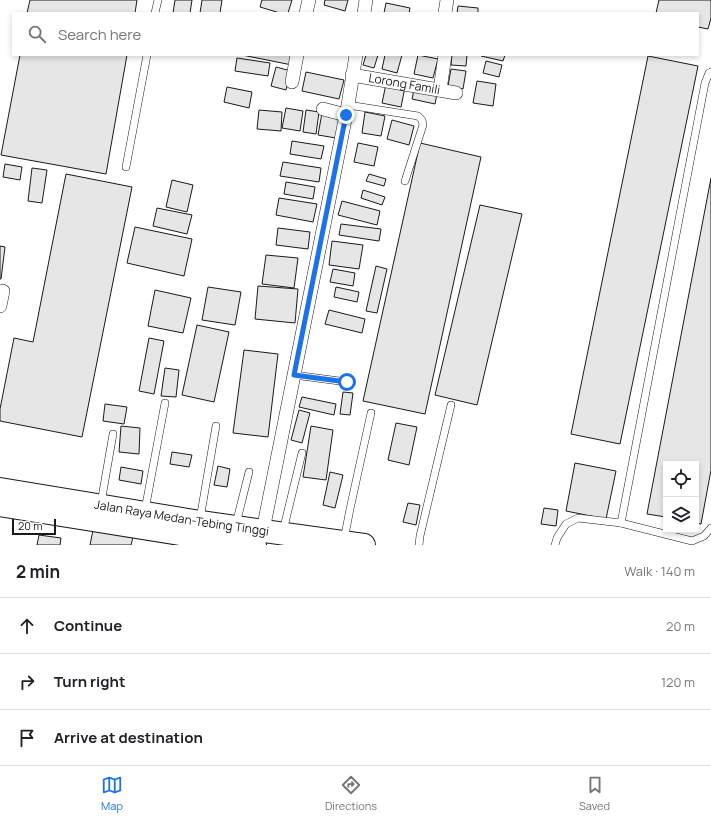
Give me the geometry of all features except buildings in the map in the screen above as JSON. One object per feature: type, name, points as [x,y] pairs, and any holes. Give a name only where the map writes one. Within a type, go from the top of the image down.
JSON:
[{"type":"highway","name":"Jalan Raya Medan-Tebing Tinggi","points":[[0,489],[200,522],[236,526],[267,536]]},
{"type":"highway","name":"Jalan Raya Medan-Tebing Tinggi","points":[[0,505],[180,534],[214,543],[267,536],[354,543]]},
{"type":"street","points":[[306,12],[309,0]]},
{"type":"street","points":[[364,12],[366,0]]},
{"type":"street","points":[[445,12],[447,0]]},
{"type":"street","points":[[292,82],[297,56]]},
{"type":"street","points":[[267,536],[294,375],[347,110],[356,56]]},
{"type":"street","points":[[440,90],[445,56]]},
{"type":"street","name":"Lorong Famili","points":[[352,76],[456,93]]},
{"type":"street","points":[[323,109],[347,110]]},
{"type":"street","points":[[0,306],[2,292]]},
{"type":"lane","points":[[155,12],[158,0]]},
{"type":"lane","points":[[126,167],[147,56]]},
{"type":"lane","points":[[621,523],[705,83],[709,73],[711,72]]},
{"type":"lane","points":[[347,110],[418,116],[422,120],[423,126],[405,181]]},
{"type":"lane","points":[[294,375],[347,382]]},
{"type":"lane","points":[[144,512],[165,402]]},
{"type":"lane","points":[[419,545],[451,405]]},
{"type":"lane","points":[[354,543],[350,509],[371,413]]},
{"type":"lane","points":[[200,522],[216,426]]},
{"type":"lane","points":[[101,505],[113,434]]},
{"type":"lane","points":[[267,536],[302,453]]},
{"type":"lane","points":[[236,526],[249,472]]},
{"type":"lane","points":[[555,545],[557,538],[566,524],[578,518],[621,523],[692,541],[704,536],[711,528]]},
{"type":"route","points":[[346,115],[294,375],[347,382]]}]
